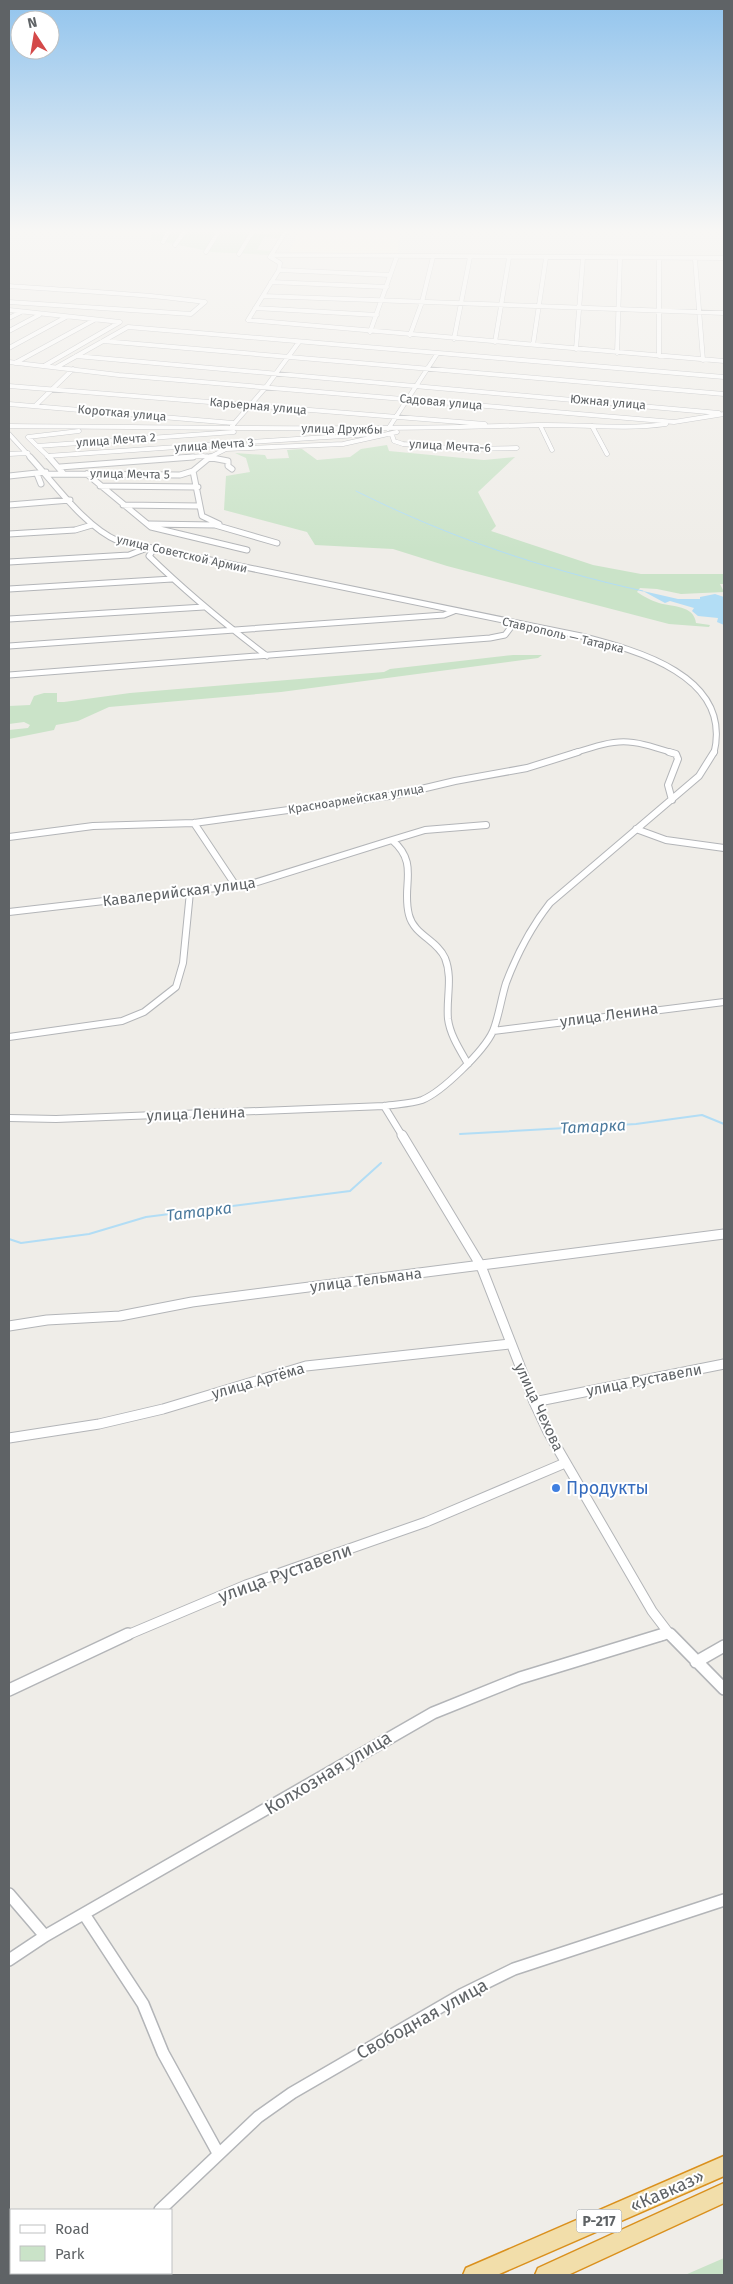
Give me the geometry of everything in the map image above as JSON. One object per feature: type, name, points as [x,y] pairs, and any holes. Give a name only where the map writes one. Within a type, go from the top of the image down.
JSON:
[{"type":"highway","name":"«Кавказ»","points":[[473,2275],[724,2166]]},
{"type":"highway","name":"«Кавказ»","points":[[545,2275],[724,2193]]},
{"type":"street","points":[[9,348],[28,338]]},
{"type":"street","points":[[15,363],[62,338]]},
{"type":"street","points":[[44,366],[93,338]]},
{"type":"street","points":[[56,367],[108,338]]},
{"type":"street","points":[[249,338],[724,377]]},
{"type":"street","points":[[438,338],[724,362]]},
{"type":"street","points":[[495,342],[496,338]]},
{"type":"street","points":[[533,345],[534,338]]},
{"type":"street","points":[[576,349],[577,338]]},
{"type":"street","points":[[617,353],[618,338]]},
{"type":"street","points":[[660,338],[660,356]]},
{"type":"street","points":[[701,338],[703,360]]},
{"type":"street","points":[[102,341],[724,394]]},
{"type":"street","points":[[231,427],[266,388],[286,357],[299,342]]},
{"type":"street","points":[[389,432],[396,416],[437,354]]},
{"type":"street","name":"Южная улица","points":[[76,356],[711,411],[723,414]]},
{"type":"street","name":"Садовая улица","points":[[9,362],[266,388],[674,422],[723,414]]},
{"type":"street","points":[[35,406],[73,369]]},
{"type":"street","name":"Карьерная улица","points":[[9,386],[507,426]]},
{"type":"street","name":"Короткая улица","points":[[9,404],[235,423]]},
{"type":"street","points":[[215,525],[219,522],[202,516],[198,487],[193,471],[208,458],[226,449],[328,445],[381,436],[389,432],[408,429],[540,425],[644,426],[674,422]]},
{"type":"street","points":[[540,425],[552,450]]},
{"type":"street","name":"улица Дружбы","points":[[9,426],[231,427],[389,432]]},
{"type":"street","points":[[592,426],[607,454]]},
{"type":"street","name":"улица Мечта 2","points":[[37,446],[254,431],[262,428]]},
{"type":"street","points":[[63,472],[28,437],[78,431]]},
{"type":"street","name":"улица Мечта-6","points":[[389,432],[394,441],[403,444],[462,449],[517,448]]},
{"type":"street","name":"улица Мечта 3","points":[[47,456],[372,434],[381,436]]},
{"type":"street","name":"улица Советской Армии","points":[[10,436],[47,473],[92,524],[110,538],[153,550],[366,593]]},
{"type":"street","points":[[9,454],[28,453]]},
{"type":"street","points":[[60,467],[194,457],[228,461],[228,466],[232,469]]},
{"type":"street","name":"улица Мечта 5","points":[[9,476],[63,472],[174,475],[193,471]]},
{"type":"street","points":[[37,474],[41,484]]},
{"type":"street","points":[[87,474],[147,524],[160,531],[247,550]]},
{"type":"street","points":[[100,486],[198,487]]},
{"type":"street","points":[[9,505],[70,500]]},
{"type":"street","points":[[123,505],[200,506]]},
{"type":"street","points":[[9,534],[75,530],[92,524]]},
{"type":"street","points":[[147,524],[215,525],[277,542]]},
{"type":"street","points":[[137,554],[147,548]]},
{"type":"street","points":[[149,556],[153,550]]},
{"type":"street","points":[[9,562],[137,554],[149,556],[204,607],[266,656]]},
{"type":"street","points":[[9,589],[172,579]]},
{"type":"street","name":"Ставрополь — Татарка","points":[[366,593],[622,647],[654,659],[684,675],[699,687],[710,701],[716,715],[718,735]]},
{"type":"street","points":[[9,619],[204,607]]},
{"type":"street","points":[[9,646],[444,615],[454,611]]},
{"type":"street","points":[[9,675],[501,636],[512,631],[514,623]]},
{"type":"street","name":"улица Ленина","points":[[9,1118],[56,1119],[384,1106],[422,1100],[468,1064],[484,1047],[493,1031],[511,971],[534,922],[550,902],[672,800],[708,765],[718,744],[718,735]]},
{"type":"street","name":"Красноармейская улица","points":[[9,837],[93,826],[194,823],[396,795],[456,781],[527,768],[602,744],[622,740],[635,741],[676,754],[678,759],[667,784],[668,794],[672,800]]},
{"type":"street","points":[[194,823],[236,886]]},
{"type":"street","name":"Кавалерийская улица","points":[[9,912],[190,892],[265,881],[406,834],[486,826]]},
{"type":"street","points":[[636,830],[666,840],[724,848]]},
{"type":"street","points":[[392,840],[403,850],[409,868],[407,894],[409,919],[420,934],[436,944],[443,954],[449,971],[451,984],[448,1018],[451,1032],[468,1064]]},
{"type":"street","points":[[9,1037],[122,1021],[144,1012],[176,987],[183,963],[190,892]]},
{"type":"street","name":"улица Ленина","points":[[493,1031],[724,1002]]},
{"type":"street","name":"улица Чехова","points":[[384,1106],[481,1266],[534,1402],[565,1463],[652,1611],[696,1662],[724,1689]]},
{"type":"street","name":"улица Тельмана","points":[[9,1326],[48,1320],[120,1316],[192,1302],[724,1234]]},
{"type":"street","name":"улица Артёма","points":[[9,1438],[99,1424],[163,1409],[306,1366],[510,1344]]},
{"type":"street","name":"улица Руставели","points":[[534,1402],[724,1364]]},
{"type":"street","name":"улица Руставели","points":[[9,1690],[126,1635],[246,1585],[426,1522],[565,1463]]},
{"type":"street","name":"Колхозная улица","points":[[9,1960],[45,1936],[433,1713],[461,1700],[559,1665],[669,1632]]},
{"type":"street","points":[[696,1662],[724,1646]]},
{"type":"street","points":[[9,1894],[45,1936]]},
{"type":"street","name":"Свободная улица","points":[[161,2209],[258,2117],[292,2093],[461,1995],[514,1969],[724,1900]]},
{"type":"street","points":[[84,1914],[143,2004],[163,2054],[218,2153]]},
{"type":"green space","points":[[387,445],[389,451],[484,460],[515,457],[478,492],[496,526],[491,531],[593,565],[641,574],[724,574],[724,584],[720,584],[724,592],[681,594],[640,588],[637,592],[656,602],[687,610],[694,617],[696,623],[710,625],[709,627],[669,624],[447,566],[393,549],[315,545],[307,532],[224,510],[226,476],[250,472],[246,458],[235,453],[265,455],[267,459],[289,458],[287,450],[302,449],[317,460],[350,457],[361,449]]},
{"type":"green space","points":[[513,655],[542,655],[538,658],[281,692],[109,707],[78,721],[56,725],[54,730],[9,739],[9,730],[28,728],[30,725],[24,722],[9,724],[9,706],[30,705],[34,696],[44,693],[57,693],[57,702],[64,702],[130,693],[384,672],[390,669]]},
{"type":"green space","points":[[724,2258],[724,2275],[685,2275]]},
{"type":"water","points":[[643,591],[678,599],[700,599],[700,597],[715,594],[724,597],[724,625],[717,622],[718,618],[698,616],[692,611],[694,608],[670,601],[665,603]]},
{"type":"waterway","points":[[356,491],[426,523],[496,550],[569,573],[643,591]]},
{"type":"waterway","name":"Татарка","points":[[460,1134],[636,1124],[702,1115],[724,1124]]},
{"type":"waterway","name":"Татарка","points":[[9,1239],[21,1243],[89,1234],[146,1217],[350,1191],[381,1163]]},
{"type":"place","name":"Продукты","points":[[556,1488]]}]
